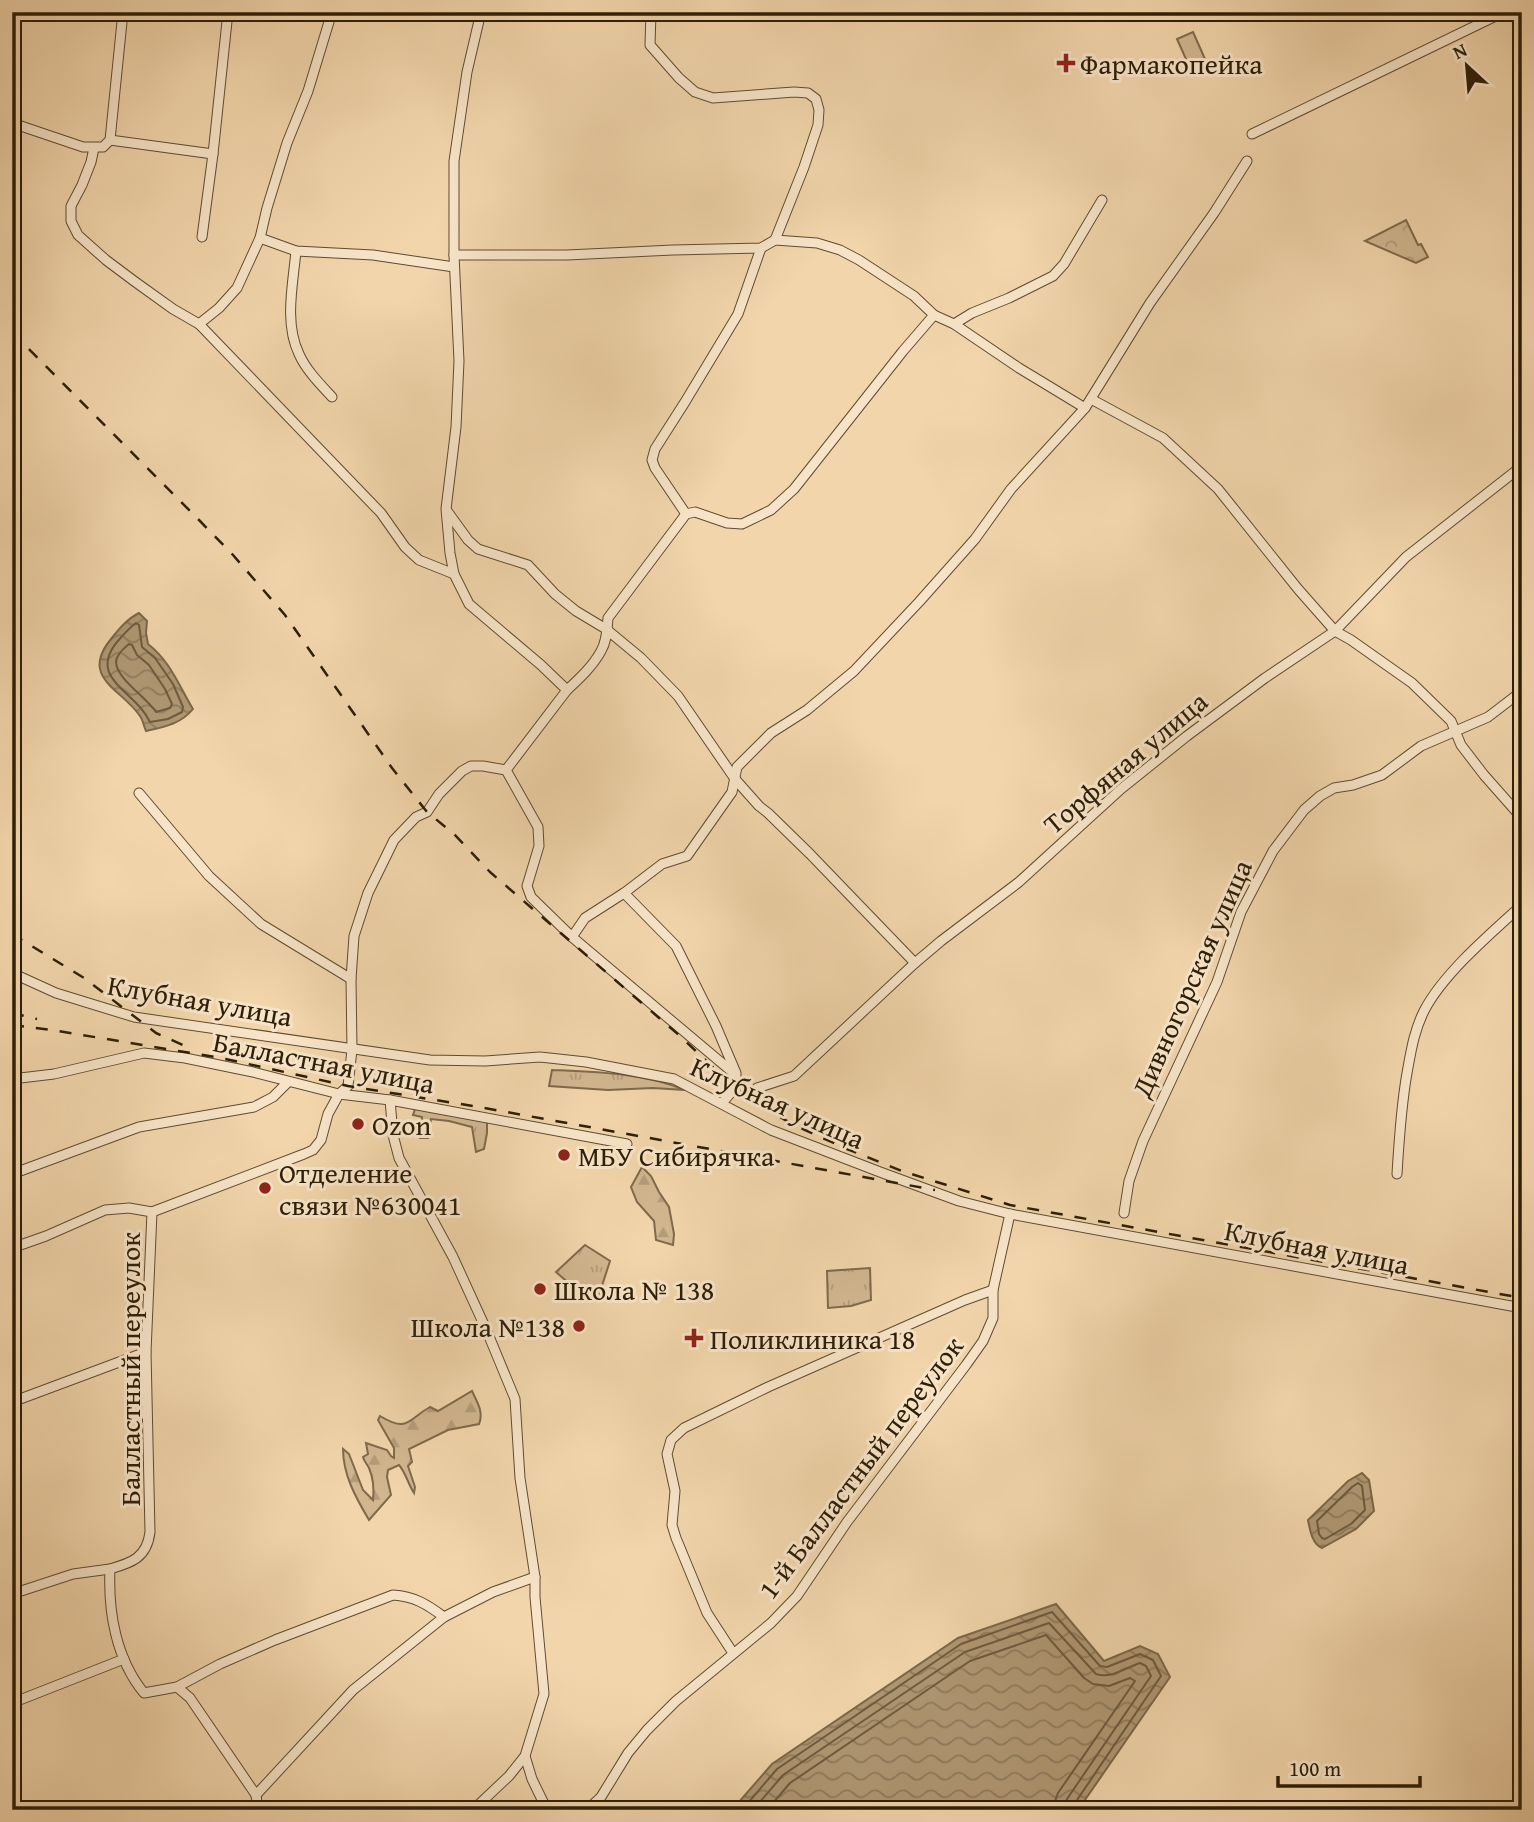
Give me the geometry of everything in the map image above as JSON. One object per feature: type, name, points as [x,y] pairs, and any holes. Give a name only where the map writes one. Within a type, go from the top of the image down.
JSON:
[{"type":"street","points":[[12,123],[83,147],[103,147],[110,140],[123,12]]},
{"type":"street","points":[[202,237],[228,12]]},
{"type":"street","points":[[200,324],[237,288],[260,238],[287,143],[332,12]]},
{"type":"street","points":[[481,12],[467,72],[454,161],[454,267],[459,361],[456,427],[446,509],[450,553],[454,574],[469,604],[567,690]]},
{"type":"street","points":[[651,12],[650,45],[695,92],[713,98],[794,92],[808,93],[816,99],[819,110],[818,125],[775,240]]},
{"type":"street","points":[[1252,134],[1504,12]]},
{"type":"street","points":[[110,140],[213,154]]},
{"type":"street","points":[[94,148],[82,185],[71,206],[71,221],[78,235],[134,281],[173,309],[200,324],[373,504],[405,547],[419,561],[454,574]]},
{"type":"street","points":[[572,937],[585,918],[662,864],[687,856],[732,792],[737,767],[771,733],[807,710],[854,671],[975,539],[1010,489],[1085,408],[1150,303],[1247,161]]},
{"type":"street","points":[[954,324],[1053,276],[1064,264],[1102,200]]},
{"type":"street","points":[[260,238],[296,251],[373,256],[454,267]]},
{"type":"street","points":[[454,255],[567,256],[761,248],[775,240],[817,243],[840,250],[859,260],[914,296],[934,315],[954,324],[1085,408]]},
{"type":"street","points":[[686,514],[654,468],[652,460],[655,449],[738,314],[761,248]]},
{"type":"street","points":[[296,251],[291,315],[293,337],[298,353],[308,369],[332,397]]},
{"type":"street","points":[[736,1075],[572,937],[531,897],[527,886],[539,846],[538,827],[506,770],[567,690],[582,677],[602,651],[608,618],[686,514],[695,512],[727,523],[742,524],[771,510],[794,489],[934,315]]},
{"type":"street","points":[[1091,399],[1163,438],[1218,489],[1335,631],[1412,683],[1451,721],[1461,745],[1522,818]]},
{"type":"street","name":"Торфяная улица","points":[[757,1088],[794,1076],[915,963],[1019,882],[1121,789],[1265,678],[1335,631],[1406,557],[1522,466]]},
{"type":"street","points":[[446,509],[468,540],[478,549],[528,565],[565,602],[606,629],[641,658],[678,696],[735,779],[759,806],[810,854],[915,963]]},
{"type":"street","name":"Дивногорская улица","points":[[1124,1213],[1129,1181],[1143,1141],[1217,982],[1241,912],[1273,851],[1304,810],[1334,788],[1382,775],[1421,746],[1488,717],[1522,691]]},
{"type":"street","name":"Балластный переулок","points":[[12,1594],[73,1574],[131,1563],[149,1543],[146,1352],[152,1212],[313,1150],[321,1140],[328,1114],[339,1094],[348,1086],[352,1050],[351,979],[354,936],[368,893],[394,840],[416,817],[427,811],[439,794],[462,771],[471,766],[506,770]]},
{"type":"street","points":[[139,793],[209,876],[261,924],[351,979]]},
{"type":"street","points":[[624,892],[676,946],[716,1026],[736,1075],[735,1087],[722,1103]]},
{"type":"street","points":[[1397,1174],[1400,1113],[1410,1051],[1424,1010],[1440,987],[1488,936],[1522,905]]},
{"type":"street","name":"Клубная улица","points":[[12,973],[56,993],[134,1017],[430,1060],[485,1061],[540,1057],[586,1062],[674,1079],[771,1130],[959,1201],[1010,1214],[1522,1308]]},
{"type":"street","name":"Балластная улица","points":[[12,1079],[54,1074],[144,1053],[185,1058],[253,1072],[339,1094],[390,1100],[627,1144]]},
{"type":"street","points":[[12,1174],[139,1127],[254,1107],[273,1097],[288,1082]]},
{"type":"street","points":[[390,1100],[393,1135],[399,1158],[453,1257],[515,1399],[520,1478],[535,1577],[544,1694],[525,1756],[509,1776],[473,1810]]},
{"type":"street","points":[[12,1248],[105,1210],[130,1208],[152,1212]]},
{"type":"street","name":"1-й Балластный переулок","points":[[587,1810],[601,1797],[647,1730],[676,1701],[771,1623],[797,1596],[847,1522],[966,1365],[983,1341],[993,1318],[993,1290],[1010,1214]]},
{"type":"street","name":"1-й Балластный переулок","points":[[733,1653],[707,1613],[672,1525],[675,1490],[667,1454],[671,1440],[684,1428],[768,1387],[993,1290]]},
{"type":"street","points":[[12,1402],[146,1352]]},
{"type":"street","points":[[110,1569],[109,1607],[124,1659],[135,1682],[144,1693],[177,1687],[220,1664],[275,1640],[393,1595],[409,1596],[430,1606],[444,1617]]},
{"type":"street","points":[[256,1795],[353,1690],[444,1617],[493,1592],[535,1577]]},
{"type":"street","points":[[12,1703],[124,1659]]},
{"type":"street","points":[[177,1687],[195,1705],[256,1795],[258,1810]]},
{"type":"street","points":[[525,1756],[532,1779],[547,1810]]},
{"type":"green space","points":[[1193,32],[1205,59],[1189,66],[1177,39]]},
{"type":"green space","points":[[1406,220],[1418,245],[1421,244],[1428,257],[1416,263],[1365,241]]},
{"type":"green space","points":[[552,1070],[636,1077],[685,1090],[608,1090],[549,1086]]},
{"type":"green space","points":[[415,1109],[487,1119],[484,1149],[476,1152],[472,1127],[449,1121],[431,1119],[428,1138],[420,1138],[422,1117],[413,1115]]},
{"type":"green space","points":[[642,1167],[651,1176],[669,1207],[674,1234],[673,1245],[656,1240],[654,1221],[637,1202],[631,1187]]},
{"type":"green space","points":[[585,1245],[610,1261],[599,1295],[581,1286],[573,1287],[556,1272]]},
{"type":"green space","points":[[870,1268],[871,1300],[851,1306],[828,1308],[827,1271]]},
{"type":"green space","points":[[472,1391],[480,1411],[479,1424],[448,1430],[409,1449],[412,1462],[408,1466],[415,1487],[414,1493],[399,1465],[388,1470],[391,1495],[369,1520],[348,1477],[343,1449],[349,1454],[363,1490],[373,1500],[371,1475],[363,1457],[368,1454],[366,1443],[387,1450],[394,1458],[394,1448],[378,1420],[380,1416],[396,1424],[407,1423],[430,1407],[438,1411]]},
{"type":"water","points":[[139,613],[147,621],[148,644],[169,666],[193,709],[178,721],[146,731],[140,716],[107,682],[101,673],[100,664],[102,652],[111,639],[127,621]]},
{"type":"water","points":[[1362,1473],[1369,1480],[1374,1511],[1356,1529],[1322,1548],[1314,1540],[1308,1520],[1348,1481]]},
{"type":"water","points":[[1056,1604],[1104,1661],[1140,1646],[1158,1654],[1170,1677],[1078,1810],[732,1810],[772,1764],[958,1638]]},
{"type":"railway","points":[[12,332],[233,555],[285,615],[392,768],[427,812],[454,834],[490,872],[680,1036],[735,1088],[766,1109],[794,1125],[902,1171],[1010,1205],[1522,1298]]},
{"type":"railway","points":[[12,934],[84,978],[156,1033],[185,1046]]},
{"type":"railway","points":[[12,1013],[37,1019]]},
{"type":"railway","points":[[12,1025],[221,1058],[348,1086],[479,1107],[935,1190]]},
{"type":"place","name":"Фармакопейка","points":[[1066,63]]},
{"type":"place","name":"Ozon","points":[[358,1124]]},
{"type":"place","name":"МБУ Сибирячка","points":[[564,1155]]},
{"type":"place","name":"Отделение связи №630041","points":[[265,1188]]},
{"type":"place","name":"Школа № 138","points":[[540,1289]]},
{"type":"place","name":"Школа №138","points":[[579,1326]]},
{"type":"place","name":"Поликлиника 18","points":[[694,1338]]}]
